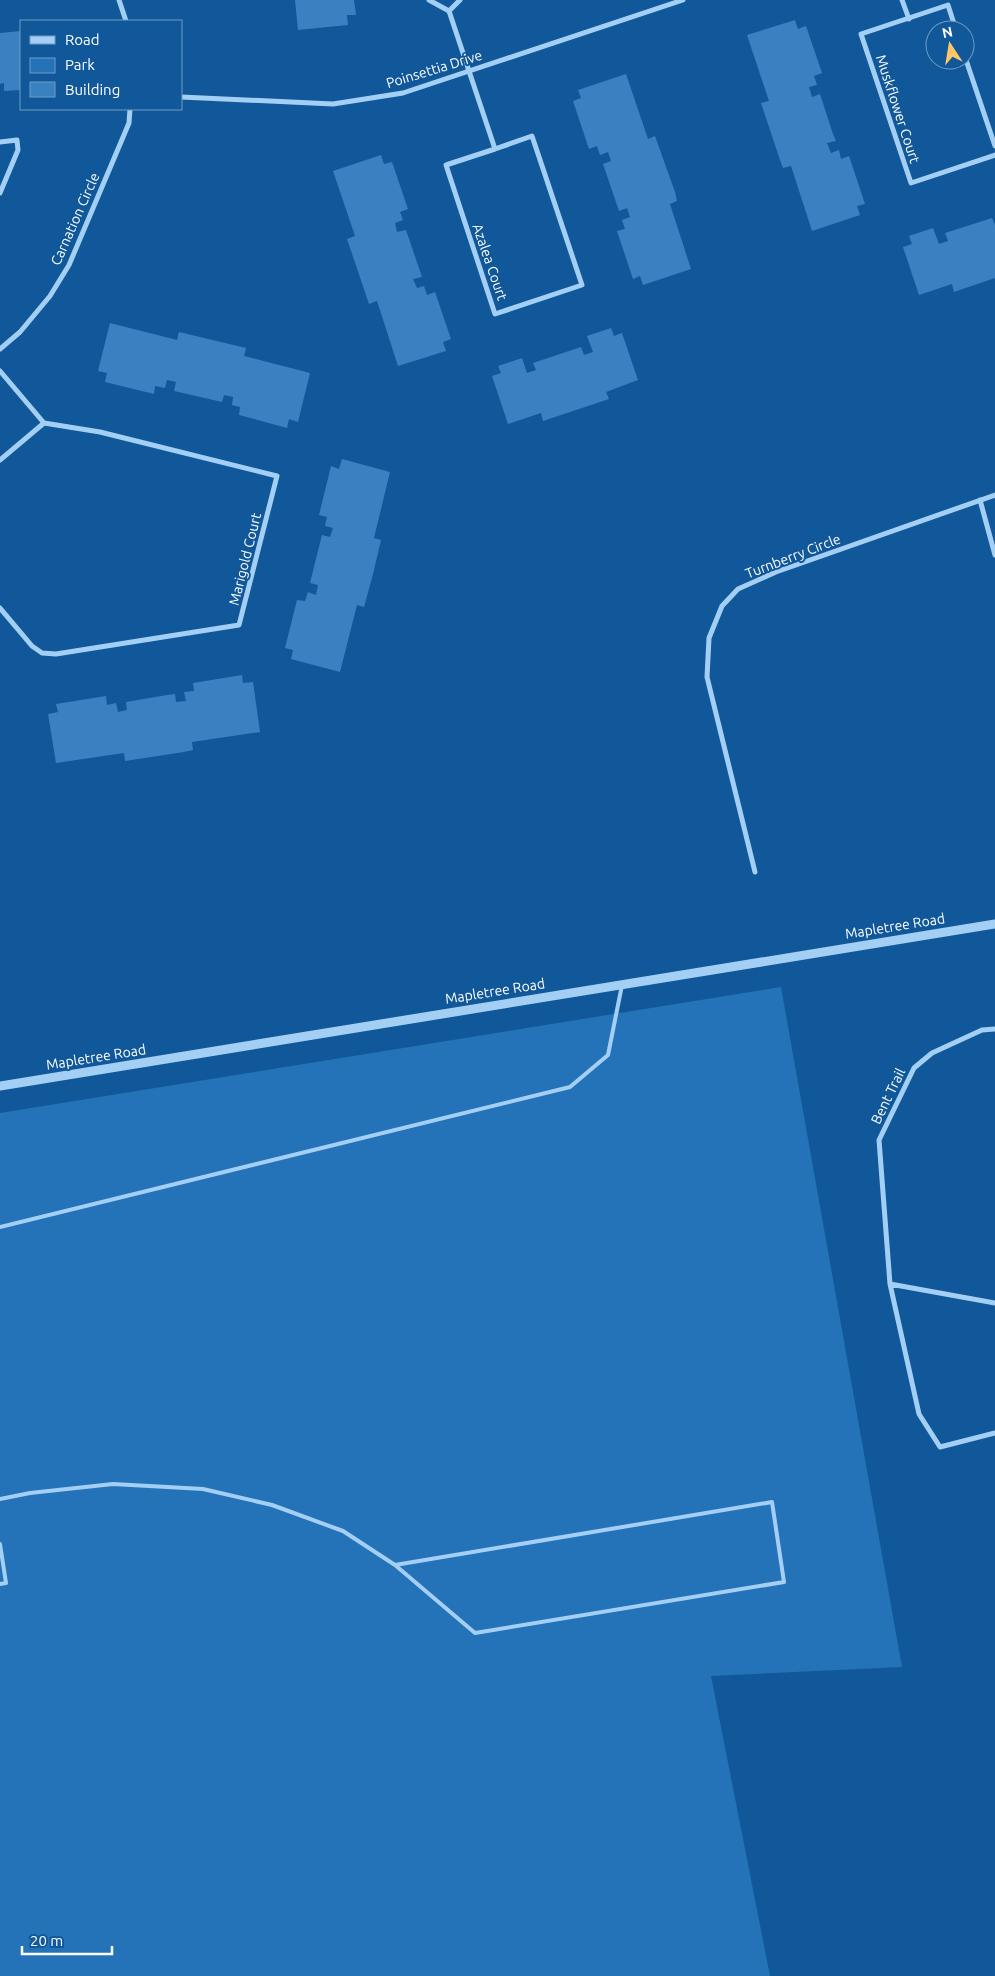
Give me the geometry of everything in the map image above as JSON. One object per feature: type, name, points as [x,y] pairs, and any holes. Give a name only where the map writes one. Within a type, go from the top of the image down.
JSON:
[{"type":"street","points":[[119,0],[126,20]]},
{"type":"street","points":[[429,0],[449,11],[495,148]]},
{"type":"street","points":[[449,11],[460,0]]},
{"type":"street","name":"Poinsettia Drive","points":[[182,97],[332,104],[403,93],[683,0]]},
{"type":"street","points":[[902,0],[908,19]]},
{"type":"street","name":"Muskflower Court","points":[[953,20],[948,5],[861,34],[911,183],[995,155]]},
{"type":"street","points":[[969,70],[995,146]]},
{"type":"street","name":"Carnation Circle","points":[[0,349],[20,332],[32,318],[50,296],[69,265],[130,123],[130,110]]},
{"type":"street","name":"Azalea Court","points":[[532,136],[582,285],[495,314],[446,165],[495,148],[532,136]]},
{"type":"street","points":[[0,142],[17,140],[18,150],[0,193]]},
{"type":"street","points":[[0,370],[44,423],[0,460]]},
{"type":"street","name":"Marigold Court","points":[[0,608],[32,646],[42,653],[56,654],[239,625],[277,476],[100,432],[44,423]]},
{"type":"street","name":"Turnberry Circle","points":[[755,872],[708,677],[709,638],[722,606],[738,589],[776,572],[995,495]]},
{"type":"street","points":[[980,500],[995,555]]},
{"type":"street","name":"Mapletree Road","points":[[0,1086],[995,924]]},
{"type":"street","name":"Bent Trail","points":[[995,1029],[982,1030],[932,1053],[914,1068],[879,1140],[890,1284],[918,1414],[940,1447],[995,1433]]},
{"type":"street","points":[[890,1284],[995,1303]]},
{"type":"lane","points":[[0,1227],[570,1087],[608,1055],[622,985]]},
{"type":"lane","points":[[0,1499],[30,1493],[113,1484],[203,1489],[272,1506],[343,1531],[395,1565],[475,1633],[784,1582],[772,1502],[395,1565]]},
{"type":"lane","points":[[0,1544],[6,1583],[0,1584]]},
{"type":"green space","points":[[781,987],[902,1667],[711,1676],[770,1976],[0,1976],[0,1113]]},
{"type":"building","points":[[295,0],[354,0],[356,15],[347,15],[348,25],[298,30]]},
{"type":"building","points":[[795,20],[798,29],[806,26],[822,73],[814,76],[817,85],[809,87],[812,97],[820,94],[836,141],[827,143],[831,153],[839,150],[841,159],[849,156],[865,204],[857,206],[860,215],[812,231],[791,166],[783,168],[761,103],[769,101],[747,35]]},
{"type":"building","points":[[20,31],[20,90],[4,91],[4,83],[0,84],[0,33]]},
{"type":"building","points":[[626,74],[648,139],[655,136],[675,192],[677,201],[670,204],[691,269],[643,285],[640,276],[633,279],[617,231],[625,229],[622,220],[630,217],[627,208],[619,211],[603,164],[611,161],[608,152],[600,155],[597,146],[589,149],[573,101],[581,98],[578,90]]},
{"type":"building","points":[[381,155],[384,164],[392,162],[408,209],[400,212],[403,220],[395,223],[397,232],[406,230],[422,277],[413,279],[417,288],[424,286],[427,295],[435,292],[451,339],[443,342],[446,351],[398,366],[377,301],[369,304],[347,239],[355,236],[333,171]]},
{"type":"building","points":[[992,218],[995,225],[995,278],[954,292],[952,284],[919,295],[903,247],[912,244],[909,236],[933,228],[939,244],[948,241],[945,233]]},
{"type":"building","points":[[110,323],[177,340],[179,332],[246,348],[244,356],[310,373],[298,422],[289,419],[287,428],[239,415],[240,407],[232,405],[233,397],[224,395],[222,402],[174,391],[176,382],[167,380],[165,388],[155,386],[154,394],[105,382],[107,373],[98,371]]},
{"type":"building","points":[[611,328],[614,336],[622,333],[638,380],[606,392],[609,399],[543,421],[541,413],[508,424],[492,376],[501,373],[498,366],[522,358],[527,373],[536,370],[533,363],[581,347],[584,355],[593,352],[587,336]]},
{"type":"building","points":[[342,459],[390,472],[374,538],[381,540],[373,574],[364,607],[357,605],[340,672],[291,659],[293,650],[285,648],[297,600],[305,601],[308,592],[316,595],[318,585],[310,583],[322,535],[330,537],[333,528],[325,526],[327,517],[319,515],[331,466],[339,469]]},
{"type":"building","points":[[242,675],[243,683],[253,682],[260,732],[192,742],[193,750],[125,761],[124,753],[56,763],[48,714],[58,712],[56,704],[106,696],[107,705],[116,703],[118,712],[127,710],[126,702],[167,695],[175,694],[176,702],[186,701],[184,692],[194,691],[193,683]]}]
